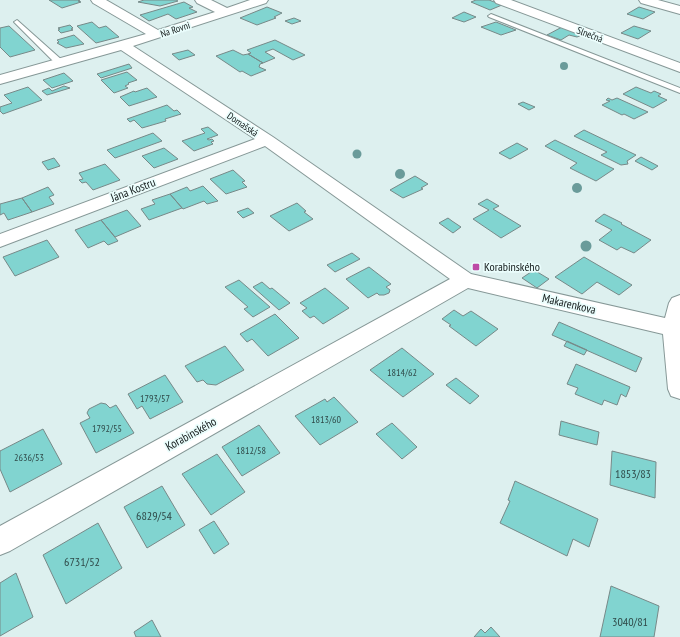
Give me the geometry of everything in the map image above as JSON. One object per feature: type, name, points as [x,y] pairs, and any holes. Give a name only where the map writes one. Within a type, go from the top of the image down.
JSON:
[{"type":"street","points":[[97,0],[157,35]]},
{"type":"street","points":[[201,0],[226,12]]},
{"type":"street","name":"Na Rovni","points":[[124,45],[262,0]]},
{"type":"street","name":"Slnečná","points":[[500,0],[680,68]]},
{"type":"street","points":[[645,0],[680,10]]},
{"type":"street","points":[[0,80],[124,45]]},
{"type":"street","name":"Domašská","points":[[124,45],[267,140],[465,280]]},
{"type":"street","name":"Jána Kostru","points":[[0,241],[267,140]]},
{"type":"street","name":"Makarenkova","points":[[465,280],[674,328]]},
{"type":"street","name":"Korabinského","points":[[0,541],[465,280]]},
{"type":"street","points":[[680,303],[674,328],[680,389]]},
{"type":"lane","points":[[491,16],[680,91]]},
{"type":"lane","points":[[17,22],[60,63]]},
{"type":"building","points":[[49,0],[80,0],[78,1],[81,2],[62,8]]},
{"type":"building","points":[[144,0],[178,1],[160,6],[138,2]]},
{"type":"building","points":[[476,0],[489,0],[502,5],[490,10],[471,2]]},
{"type":"building","points":[[184,2],[193,7],[189,8],[197,12],[176,19],[168,14],[149,21],[140,15]]},
{"type":"building","points":[[267,7],[282,13],[274,17],[276,18],[257,25],[240,18]]},
{"type":"building","points":[[639,7],[655,12],[643,19],[627,14]]},
{"type":"building","points":[[464,12],[476,17],[464,22],[452,18]]},
{"type":"building","points":[[294,18],[301,21],[292,24],[285,21]]},
{"type":"building","points":[[92,22],[99,28],[106,26],[119,37],[96,43],[77,26]]},
{"type":"building","points":[[496,22],[516,30],[501,35],[481,27]]},
{"type":"building","points":[[70,25],[73,28],[71,29],[73,30],[61,33],[58,30],[60,29],[58,28]]},
{"type":"building","points":[[9,26],[35,50],[10,57],[0,47],[0,28]]},
{"type":"building","points":[[634,26],[651,31],[638,39],[621,33]]},
{"type":"building","points":[[562,27],[582,35],[577,37],[569,35],[561,40],[547,35]]},
{"type":"building","points":[[74,35],[84,44],[66,48],[57,43],[59,42],[57,40]]},
{"type":"building","points":[[275,40],[305,55],[293,60],[273,49],[265,52],[275,58],[263,63],[248,54],[251,53],[247,50]]},
{"type":"building","points":[[188,50],[195,55],[179,60],[172,54]]},
{"type":"building","points":[[233,50],[243,55],[248,54],[263,63],[260,64],[259,67],[266,70],[251,76],[242,71],[240,72],[216,56]]},
{"type":"building","points":[[129,64],[132,68],[101,78],[97,74]]},
{"type":"building","points":[[127,72],[137,80],[128,83],[129,84],[125,86],[128,88],[114,93],[101,80]]},
{"type":"building","points":[[64,73],[73,81],[52,88],[43,80]]},
{"type":"building","points":[[64,86],[70,88],[47,95],[42,91],[49,88],[52,91]]},
{"type":"building","points":[[28,87],[42,100],[3,114],[0,111],[0,107],[12,103],[4,95]]},
{"type":"building","points":[[636,87],[651,93],[654,91],[661,94],[658,96],[667,100],[653,108],[623,94]]},
{"type":"building","points":[[147,88],[157,97],[129,106],[120,97],[134,91]]},
{"type":"building","points":[[608,98],[612,100],[617,98],[648,112],[634,119],[624,114],[622,115],[602,105],[610,101],[606,100]]},
{"type":"building","points":[[523,102],[535,107],[529,110],[518,104]]},
{"type":"building","points":[[167,105],[174,111],[177,110],[181,114],[165,119],[166,121],[142,128],[134,120],[130,122],[127,119]]},
{"type":"building","points":[[208,127],[218,135],[207,139],[212,139],[214,141],[211,142],[213,144],[194,151],[182,141],[205,133],[201,129]]},
{"type":"building","points":[[584,130],[636,155],[627,161],[628,164],[621,165],[601,155],[607,152],[574,136]]},
{"type":"building","points":[[153,133],[162,141],[115,158],[107,150]]},
{"type":"building","points":[[555,140],[614,169],[596,181],[570,168],[577,163],[545,146]]},
{"type":"building","points":[[517,143],[528,149],[510,159],[499,153]]},
{"type":"building","points":[[164,148],[178,159],[154,168],[142,156]]},
{"type":"building","points":[[641,157],[658,166],[652,170],[635,161]]},
{"type":"building","points":[[54,158],[60,166],[48,170],[42,162]]},
{"type":"building","points":[[105,164],[120,180],[93,190],[86,182],[82,183],[79,180],[83,179],[79,173]]},
{"type":"building","points":[[233,170],[245,181],[242,182],[247,187],[226,194],[210,179]]},
{"type":"building","points":[[415,176],[428,184],[421,188],[423,189],[403,198],[390,190]]},
{"type":"building","points":[[203,186],[218,201],[207,204],[204,201],[183,209],[170,194],[187,187],[190,191]]},
{"type":"building","points":[[48,187],[54,195],[49,197],[54,204],[32,212],[22,198]]},
{"type":"building","points":[[170,194],[182,208],[149,220],[141,209],[155,204],[152,200]]},
{"type":"building","points":[[22,198],[32,212],[8,220],[4,213],[0,215],[0,204]]},
{"type":"building","points":[[487,199],[499,206],[493,209],[521,226],[501,238],[473,219],[489,210],[478,204]]},
{"type":"building","points":[[297,203],[306,211],[304,212],[313,219],[289,231],[270,216]]},
{"type":"building","points":[[248,208],[254,213],[243,218],[237,212]]},
{"type":"building","points":[[127,210],[141,226],[115,237],[101,220]]},
{"type":"building","points":[[604,214],[651,240],[634,253],[621,247],[617,250],[599,240],[612,230],[595,221]]},
{"type":"building","points":[[448,218],[461,227],[453,233],[439,223]]},
{"type":"building","points":[[101,220],[118,241],[108,245],[104,241],[88,248],[75,230]]},
{"type":"building","points":[[47,240],[59,257],[15,276],[3,257]]},
{"type":"building","points":[[352,253],[360,259],[335,272],[327,265]]},
{"type":"building","points":[[584,257],[632,285],[619,295],[597,282],[582,294],[555,277]]},
{"type":"building","points":[[369,267],[391,284],[386,287],[390,290],[389,293],[379,295],[377,293],[368,298],[346,279]]},
{"type":"building","points":[[534,270],[549,279],[537,288],[522,278]]},
{"type":"building","points":[[239,280],[270,307],[253,317],[244,309],[248,307],[225,287]]},
{"type":"building","points":[[262,282],[290,303],[279,310],[253,287]]},
{"type":"building","points":[[325,288],[349,308],[323,324],[314,316],[310,318],[302,311],[307,308],[300,303]]},
{"type":"building","points":[[454,310],[463,316],[471,311],[498,329],[476,346],[442,319]]},
{"type":"building","points":[[275,314],[299,338],[268,356],[252,339],[247,342],[240,334]]},
{"type":"building","points":[[559,322],[642,358],[636,372],[552,335]]},
{"type":"building","points":[[567,341],[587,350],[584,355],[564,346]]},
{"type":"building","points":[[225,346],[244,370],[216,385],[207,384],[203,380],[197,382],[185,366]]},
{"type":"building","points":[[402,348],[434,374],[403,397],[370,370]]},
{"type":"building","points":[[576,364],[630,387],[626,397],[621,394],[617,405],[604,400],[602,405],[575,394],[578,388],[567,384]]},
{"type":"building","points":[[165,375],[183,402],[150,419],[142,406],[137,409],[128,394]]},
{"type":"building","points":[[456,378],[479,396],[470,404],[446,385]]},
{"type":"building","points":[[334,397],[358,422],[320,445],[295,416],[325,399],[327,402]]},
{"type":"building","points":[[101,403],[106,404],[110,408],[116,405],[134,433],[96,453],[80,423],[90,418],[87,413],[89,409]]},
{"type":"building","points":[[561,421],[599,432],[597,445],[559,435]]},
{"type":"building","points":[[392,423],[417,447],[402,459],[376,434]]},
{"type":"building","points":[[259,425],[280,453],[242,476],[222,447]]},
{"type":"building","points":[[43,429],[62,464],[10,492],[0,469],[0,451]]},
{"type":"building","points":[[612,451],[656,462],[655,498],[610,485]]},
{"type":"building","points":[[217,454],[245,492],[211,515],[182,474]]},
{"type":"building","points":[[515,481],[598,519],[589,547],[573,539],[567,556],[500,523],[510,501],[508,500]]},
{"type":"building","points":[[162,486],[185,525],[147,548],[124,507]]},
{"type":"building","points":[[214,521],[229,544],[214,554],[199,530]]},
{"type":"building","points":[[98,523],[122,568],[66,604],[43,555]]},
{"type":"building","points":[[16,573],[33,617],[0,636],[0,583]]},
{"type":"building","points":[[611,586],[659,606],[654,637],[600,637]]},
{"type":"building","points":[[152,620],[161,637],[136,637],[134,632]]},
{"type":"building","points":[[491,627],[500,637],[474,637],[481,629],[485,633]]},
{"type":"place","name":"Korabinského","points":[[476,267]]}]
